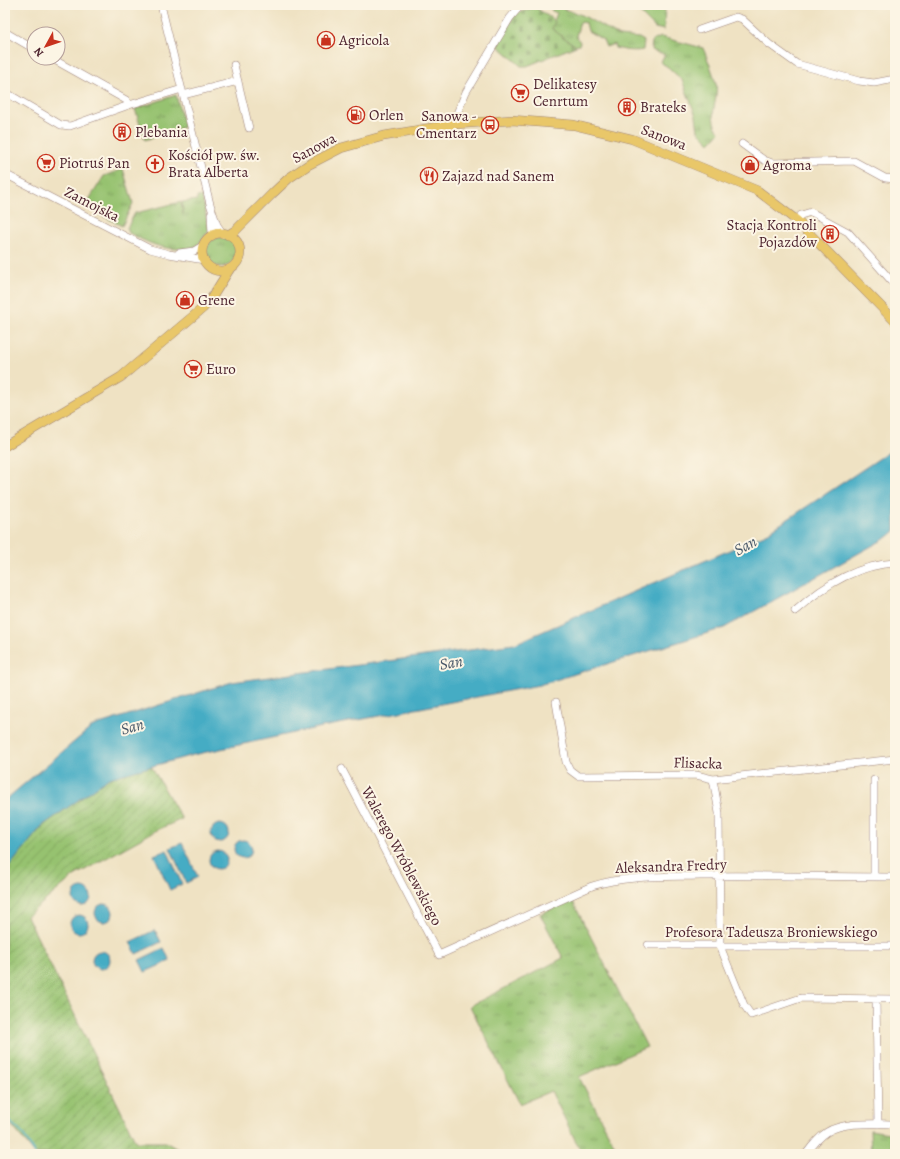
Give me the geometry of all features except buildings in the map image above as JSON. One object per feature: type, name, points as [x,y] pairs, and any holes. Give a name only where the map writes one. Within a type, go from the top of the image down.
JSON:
[{"type":"main road","name":"Sanowa","points":[[255,212],[282,184],[308,165],[341,148],[384,136],[452,125],[512,120],[574,125],[632,139],[747,185],[770,198],[796,220],[894,319]]},
{"type":"main road","points":[[216,290],[217,278],[213,269],[204,260],[204,246],[210,237],[226,235],[255,212]]},
{"type":"main road","points":[[5,446],[112,383],[131,370],[199,312],[229,270],[237,262],[239,257],[238,244],[241,233],[255,212]]},
{"type":"main road","points":[[226,235],[238,244]]},
{"type":"main road","points":[[213,269],[221,271],[229,270]]},
{"type":"street","points":[[162,5],[210,204],[217,225],[226,235]]},
{"type":"street","points":[[452,125],[466,92],[517,6]]},
{"type":"street","points":[[699,30],[736,17],[742,19],[769,44],[797,64],[860,81],[874,83],[895,79]]},
{"type":"street","points":[[5,32],[26,44]]},
{"type":"street","points":[[234,65],[250,128]]},
{"type":"street","points":[[65,66],[126,100],[129,105]]},
{"type":"street","points":[[5,92],[61,125],[70,126],[129,105],[238,81]]},
{"type":"street","points":[[742,144],[764,160],[772,163],[854,161],[885,178],[895,179]]},
{"type":"street","name":"Zamojska","points":[[6,177],[144,246],[169,254],[204,260]]},
{"type":"street","points":[[210,204],[212,233],[210,237]]},
{"type":"street","points":[[796,220],[801,215],[811,212],[848,232],[895,285]]},
{"type":"street","name":"Zamojska","points":[[169,254],[194,251],[204,246]]},
{"type":"street","points":[[795,611],[820,590],[853,573],[886,564],[895,564]]},
{"type":"street","name":"Flisacka","points":[[556,702],[566,762],[570,770],[578,776],[696,774],[713,779],[895,759]]},
{"type":"street","name":"Walerego Wróblewskiego","points":[[342,769],[439,955]]},
{"type":"street","points":[[713,779],[719,813],[720,946],[744,1005],[750,1015],[801,998],[895,999]]},
{"type":"street","points":[[874,780],[874,877]]},
{"type":"street","name":"Aleksandra Fredry","points":[[439,955],[601,883],[630,878],[720,876],[895,877]]},
{"type":"street","name":"Profesora Tadeusza Broniewskiego","points":[[648,945],[895,946]]},
{"type":"street","points":[[876,999],[878,1124]]},
{"type":"street","points":[[806,1154],[828,1131],[841,1127],[895,1124]]},
{"type":"green space","points":[[550,5],[560,5],[563,9],[582,15],[619,36],[639,38],[644,41],[643,50],[632,51],[615,48],[614,44],[606,47],[603,40],[588,31],[586,23],[580,22],[576,36],[580,42],[579,45],[576,46],[551,29],[557,13],[552,11]]},
{"type":"green space","points":[[632,5],[665,5],[664,30],[655,28]]},
{"type":"green space","points":[[535,7],[555,21],[552,29],[576,46],[527,66],[521,66],[497,45],[515,14]]},
{"type":"green space","points":[[661,37],[703,48],[716,84],[713,115],[716,127],[720,132],[710,143],[698,131],[696,116],[682,80],[660,62],[665,55],[651,50],[652,41]]},
{"type":"green space","points":[[176,95],[184,127],[145,140],[135,109]]},
{"type":"green space","points":[[123,169],[133,203],[122,226],[84,206],[104,176]]},
{"type":"green space","points":[[202,196],[209,231],[196,247],[177,249],[161,247],[129,233],[127,228],[135,213],[181,202],[183,214],[182,202],[197,200],[197,197]]},
{"type":"green space","points":[[221,237],[232,241],[236,252],[232,263],[221,267],[210,263],[206,252],[210,241]]},
{"type":"green space","points":[[151,766],[182,819],[155,831],[74,876],[27,916],[136,1142],[165,1142],[187,1154],[35,1154],[5,1117],[5,872],[42,826],[109,778]]},
{"type":"green space","points":[[572,900],[647,1047],[579,1077],[619,1154],[582,1154],[551,1091],[520,1104],[470,1006],[563,958],[540,914]]},
{"type":"green space","points":[[870,1130],[895,1134],[895,1154],[871,1154]]},
{"type":"water","name":"San","points":[[895,448],[895,531],[888,537],[724,628],[539,685],[317,728],[193,755],[109,778],[42,826],[5,872],[5,800],[93,726],[232,682],[514,644],[764,535]]},
{"type":"water","points":[[220,824],[226,827],[229,833],[226,839],[220,842],[214,839],[211,833],[214,827]]},
{"type":"water","points":[[243,840],[249,843],[252,849],[249,855],[243,858],[237,855],[234,849],[237,843]]},
{"type":"water","points":[[182,843],[198,877],[186,883],[170,848]]},
{"type":"water","points":[[167,850],[182,884],[170,890],[154,855]]},
{"type":"water","points":[[218,851],[224,854],[227,860],[224,866],[218,869],[212,866],[209,860],[212,854]]},
{"type":"water","points":[[78,888],[86,888],[91,893],[89,904],[86,906],[78,906],[73,901],[73,893]]},
{"type":"water","points":[[100,904],[108,904],[113,909],[111,920],[108,922],[100,922],[95,917],[95,909]]},
{"type":"water","points":[[75,915],[83,915],[88,920],[86,931],[83,933],[75,933],[70,928],[70,920]]},
{"type":"water","points":[[155,930],[161,942],[136,954],[130,942]]},
{"type":"water","points":[[164,948],[170,961],[145,972],[139,960]]},
{"type":"water","points":[[97,951],[105,951],[110,956],[108,967],[105,969],[97,969],[92,964],[92,956]]},
{"type":"waterway","points":[[5,1117],[23,1134],[35,1154]]},
{"type":"place","name":"Agricola","points":[[326,40]]},
{"type":"place","name":"Delikatesy Cenrtum","points":[[520,93]]},
{"type":"place","name":"Brateks","points":[[627,107]]},
{"type":"place","name":"Orlen","points":[[356,115]]},
{"type":"place","name":"Sanowa - Cmentarz","points":[[490,125]]},
{"type":"place","name":"Plebania","points":[[122,132]]},
{"type":"place","name":"Piotruś Pan","points":[[46,163]]},
{"type":"place","name":"Kościół pw. św. Brata Alberta","points":[[155,164]]},
{"type":"place","name":"Agroma","points":[[750,165]]},
{"type":"place","name":"Zajazd nad Sanem","points":[[429,176]]},
{"type":"place","name":"Stacja Kontroli Pojazdów","points":[[830,234]]},
{"type":"place","name":"Grene","points":[[185,300]]},
{"type":"place","name":"Euro","points":[[193,369]]}]
